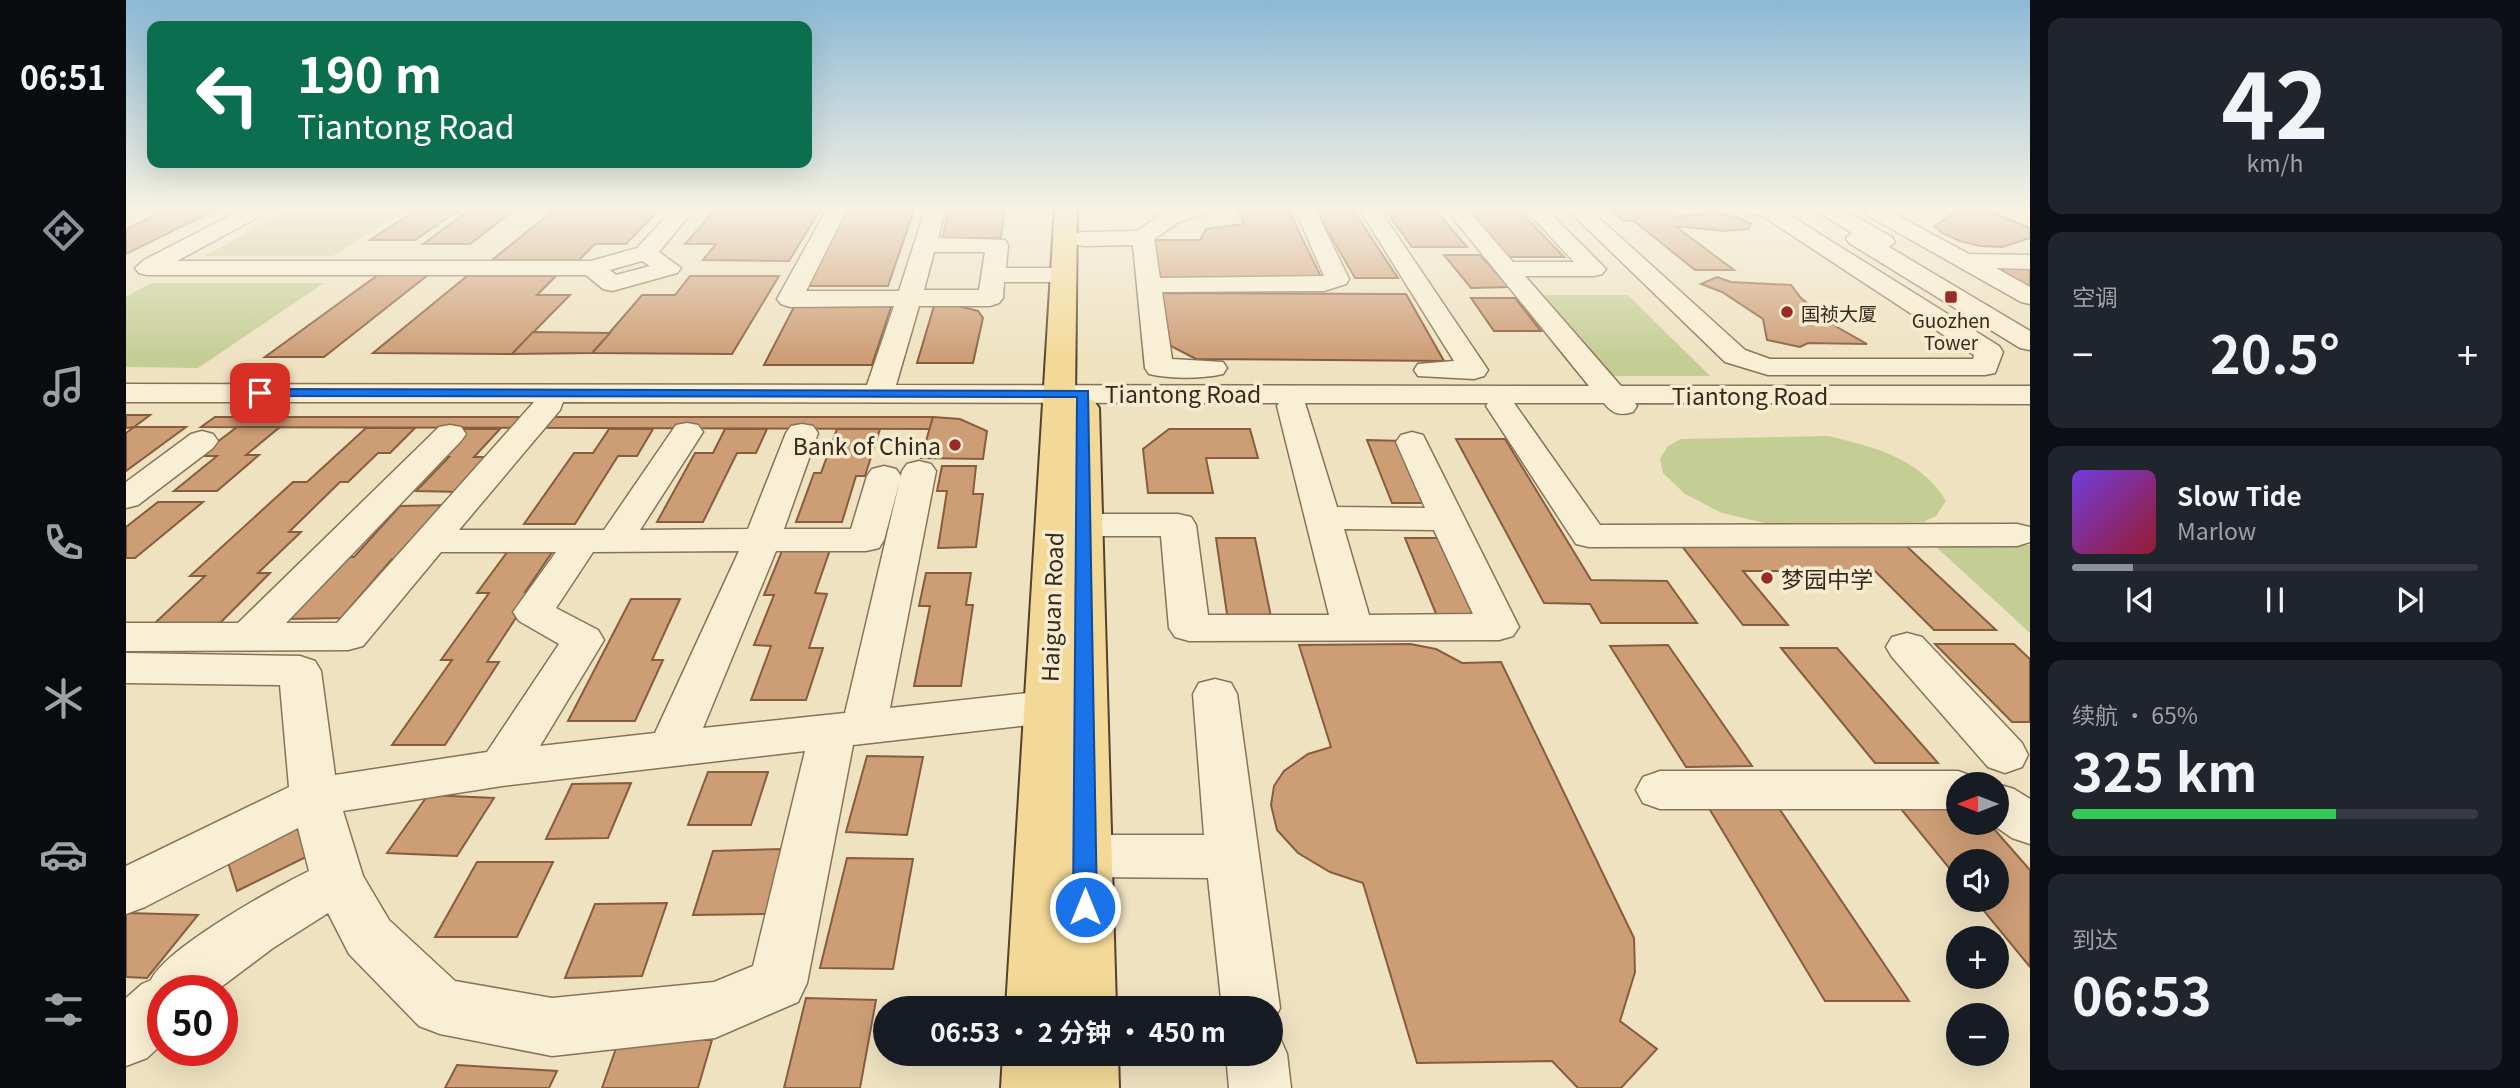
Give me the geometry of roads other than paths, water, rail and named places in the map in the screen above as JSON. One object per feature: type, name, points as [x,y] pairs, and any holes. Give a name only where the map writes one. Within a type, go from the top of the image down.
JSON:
[{"type":"main road","name":"Haiguan Road","points":[[1038,996],[1084,525],[1071,399],[1065,258]]},
{"type":"main road","name":"Haiguan Road","points":[[1082,258],[1071,399],[1065,705],[1085,856],[1086,996]]},
{"type":"main road","points":[[1034,1088],[1035,1066]]},
{"type":"main road","points":[[1086,1066],[1086,1088]]},
{"type":"street","points":[[133,271],[156,258]]},
{"type":"street","points":[[133,271],[160,258]]},
{"type":"street","points":[[133,271],[592,268],[628,258]]},
{"type":"street","points":[[812,258],[790,299],[990,298],[995,258]]},
{"type":"street","points":[[878,394],[921,258]]},
{"type":"street","points":[[1146,258],[1159,368],[1241,368]]},
{"type":"street","points":[[1149,285],[1324,284],[1337,279],[1327,258]]},
{"type":"street","points":[[1324,369],[1474,370],[1401,258]]},
{"type":"street","points":[[1497,258],[1618,400]]},
{"type":"street","points":[[1506,269],[1594,269],[1583,258]]},
{"type":"street","points":[[1630,258],[1735,356],[1768,367],[1984,367],[1989,352],[1842,258]]},
{"type":"street","points":[[1898,258],[2030,328]]},
{"type":"street","points":[[1902,258],[2030,342]]},
{"type":"street","points":[[1959,258],[2030,298]]},
{"type":"street","points":[[1965,261],[2030,262]]},
{"type":"street","points":[[324,288],[354,268]]},
{"type":"street","points":[[426,293],[458,268]]},
{"type":"street","points":[[1866,273],[1924,272]]},
{"type":"street","points":[[993,275],[1064,275]]},
{"type":"street","name":"Tiantong Road","points":[[126,393],[878,394],[1292,406],[1500,406],[1618,400],[2030,407]]},
{"type":"street","name":"Tiantong Road","points":[[126,404],[549,404],[1071,399],[1618,400],[2030,395]]},
{"type":"street","points":[[126,637],[348,636],[549,404]]},
{"type":"street","points":[[1292,406],[1353,628]]},
{"type":"street","points":[[1500,406],[1589,536],[2017,535]]},
{"type":"street","points":[[502,768],[583,640],[533,612],[599,540],[687,432]]},
{"type":"street","points":[[672,748],[762,540],[802,433]]},
{"type":"street","points":[[250,635],[450,434]]},
{"type":"street","points":[[126,499],[202,441]]},
{"type":"street","points":[[1084,525],[1178,525],[1189,628],[1499,626],[1412,442]]},
{"type":"street","points":[[126,668],[300,671],[314,797],[338,881],[369,937],[440,1006],[552,1027],[715,1010],[778,983],[849,729],[902,474],[866,540],[428,541]]},
{"type":"street","points":[[1323,518],[1447,519]]},
{"type":"street","points":[[1907,648],[2004,764]]},
{"type":"street","points":[[1215,694],[1249,996]]},
{"type":"street","points":[[126,891],[314,797],[502,768],[1065,705]]},
{"type":"street","points":[[1660,790],[1946,790]]},
{"type":"street","points":[[2009,811],[2030,824]]},
{"type":"street","points":[[1085,856],[1232,857]]},
{"type":"street","points":[[193,975],[285,908],[338,881]]},
{"type":"street","points":[[126,1037],[147,1018]]},
{"type":"street","points":[[1258,1066],[1261,1088]]},
{"type":"place","name":"Guozhen Tower","points":[[1951,297]]},
{"type":"place","name":"国祯大厦","points":[[1787,312]]},
{"type":"place","name":"Bank of China","points":[[955,445]]},
{"type":"place","name":"梦园中学","points":[[1767,578]]}]
